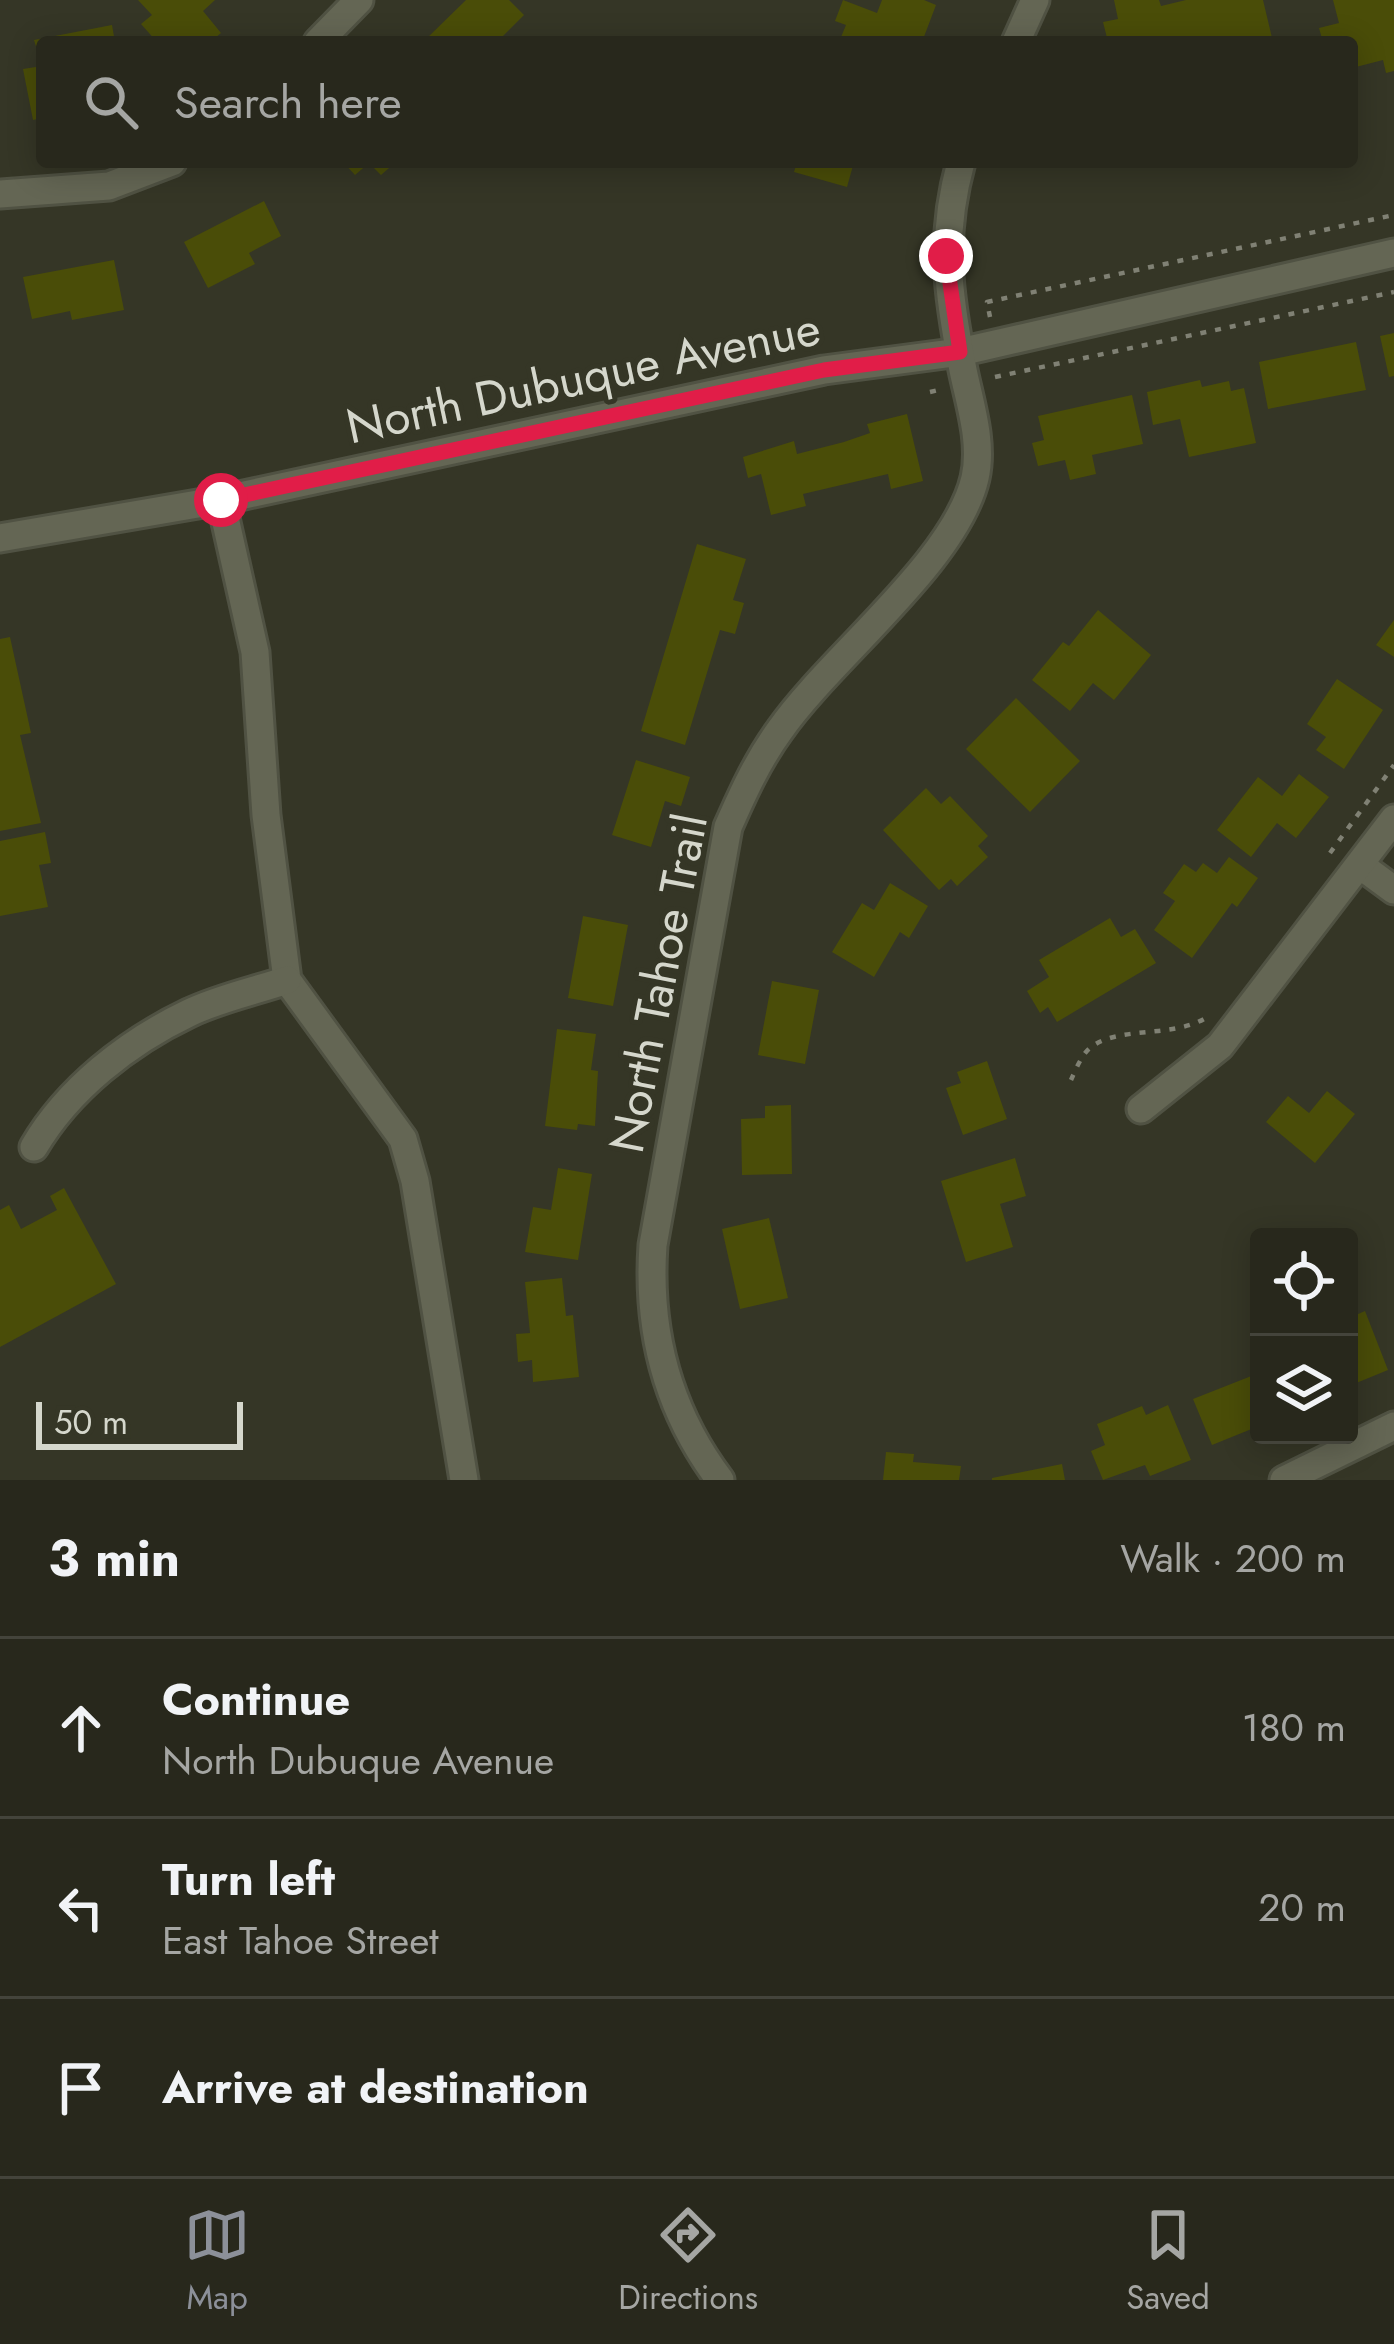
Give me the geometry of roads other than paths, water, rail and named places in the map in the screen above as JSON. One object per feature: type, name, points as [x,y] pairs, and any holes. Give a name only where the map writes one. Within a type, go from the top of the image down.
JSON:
[{"type":"street","points":[[324,36],[359,0]]},
{"type":"street","points":[[1019,36],[1035,0]]},
{"type":"street","points":[[0,194],[109,186],[156,168]]},
{"type":"street","name":"North Tahoe Trail","points":[[720,1480],[700,1454],[672,1391],[654,1337],[650,1293],[653,1245],[728,826],[751,776],[782,728],[930,558],[962,513],[975,477],[977,441],[946,256],[949,204],[959,168]]},
{"type":"street","name":"North Dubuque Avenue","points":[[0,538],[221,500],[824,370],[960,352],[1394,253]]},
{"type":"street","points":[[221,500],[256,652],[266,815],[287,980],[403,1139],[415,1181],[464,1480]]},
{"type":"street","points":[[1142,1109],[1220,1046],[1394,819]]},
{"type":"street","points":[[1360,865],[1394,890]]},
{"type":"street","points":[[34,1147],[52,1116],[146,1036],[191,1011],[287,980]]},
{"type":"street","points":[[1284,1480],[1394,1426]]}]
